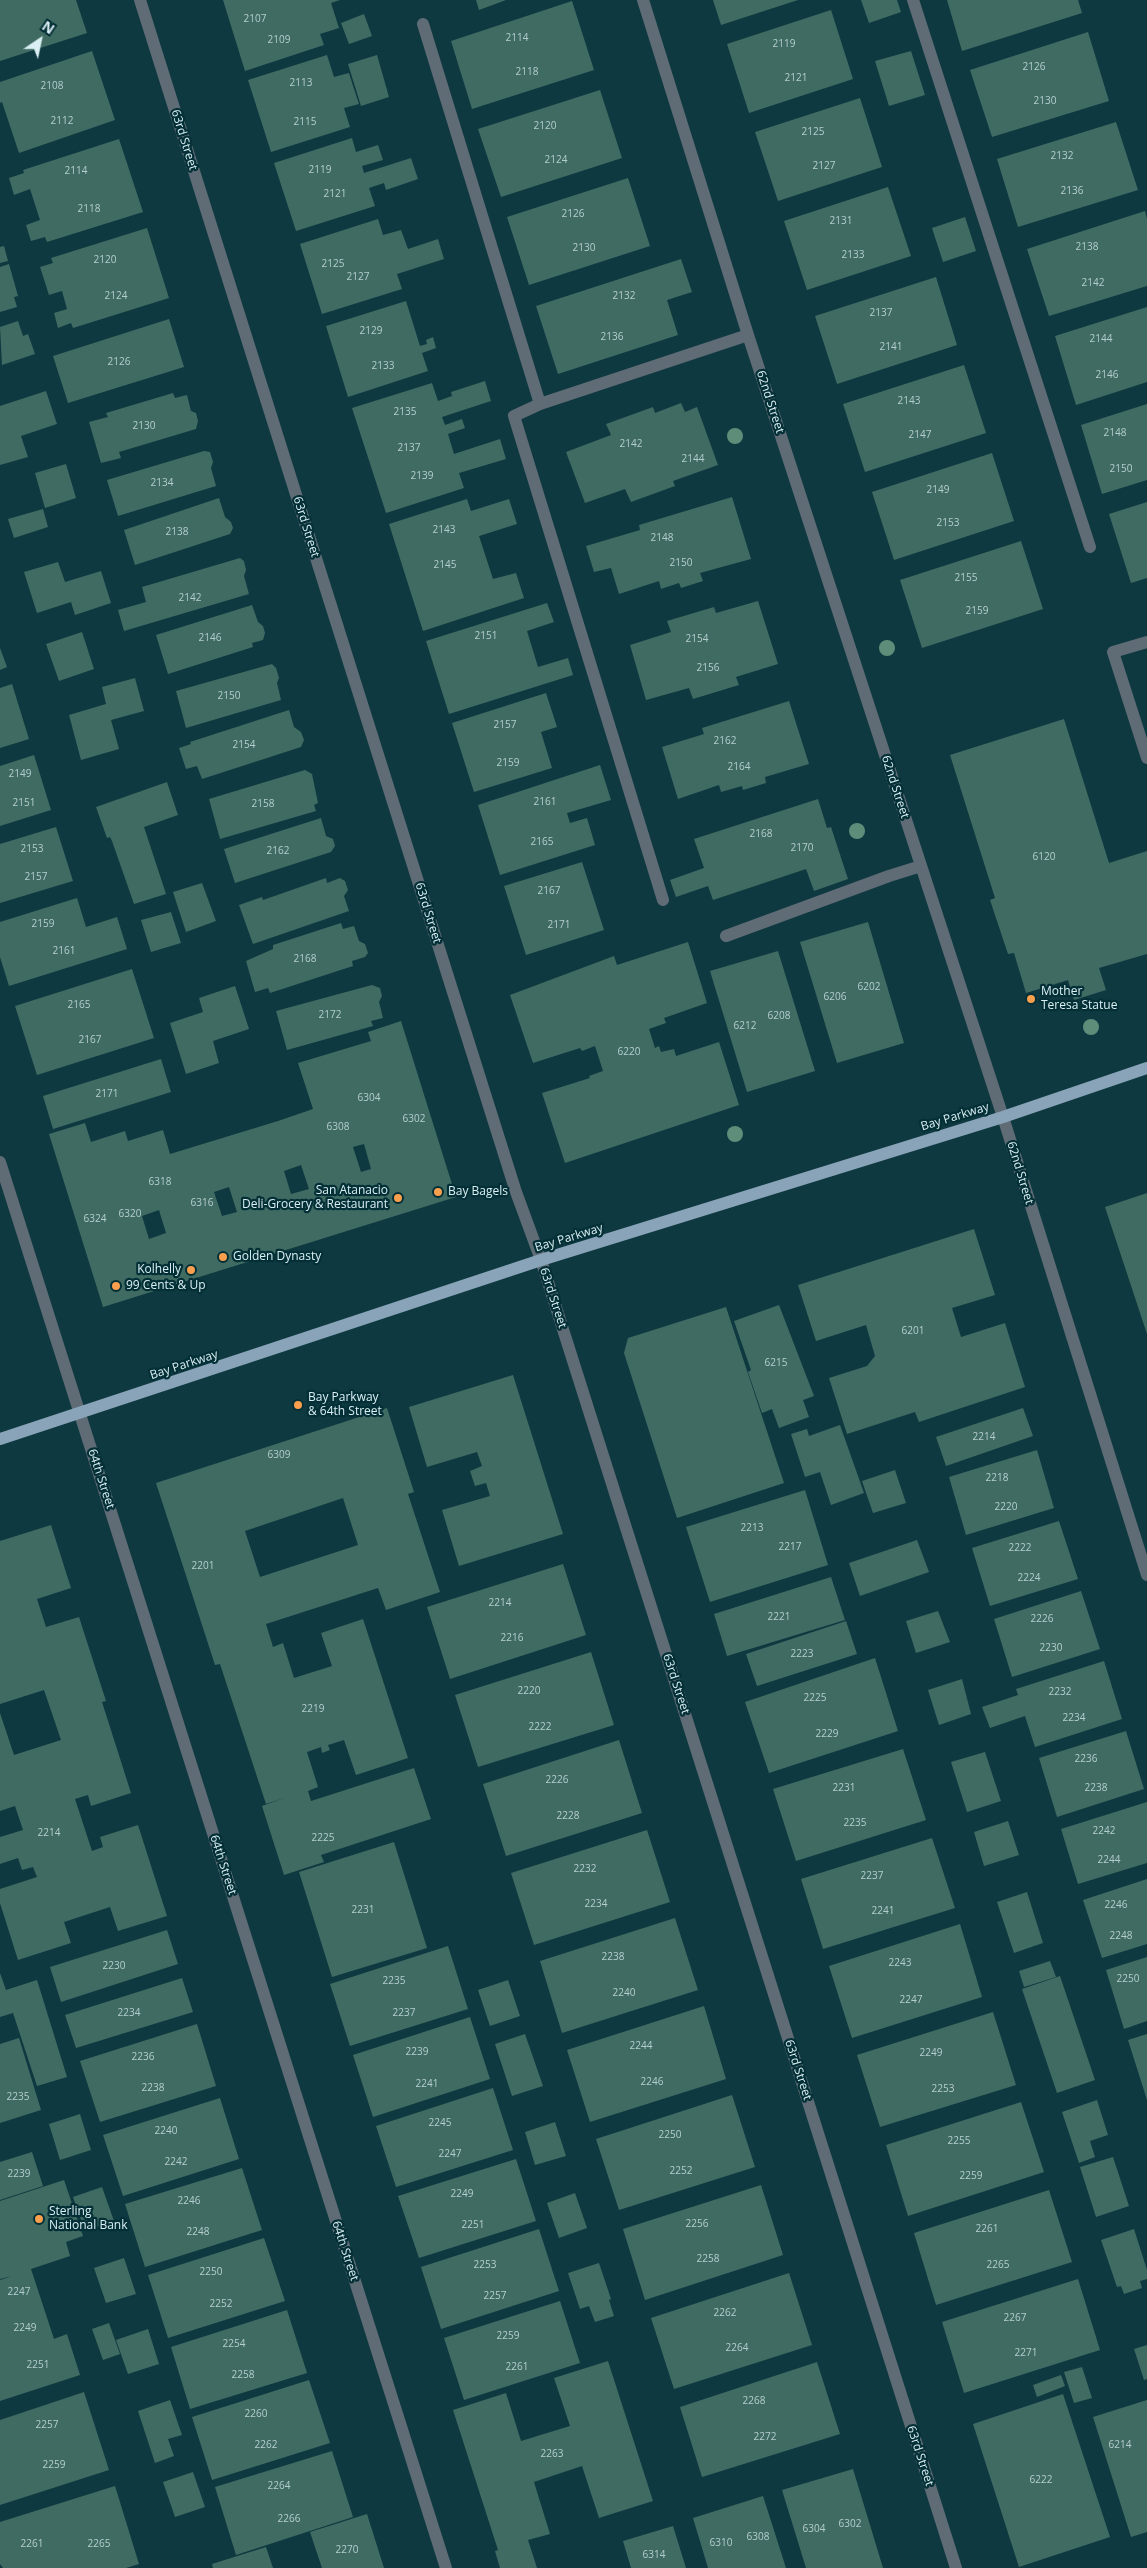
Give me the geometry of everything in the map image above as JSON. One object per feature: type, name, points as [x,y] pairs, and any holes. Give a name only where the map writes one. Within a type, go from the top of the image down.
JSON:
[{"type":"main road","name":"Bay Parkway","points":[[0,1439],[542,1260],[1003,1117],[1147,1068]]},
{"type":"street","name":"63rd Street","points":[[140,0],[516,1192],[542,1260],[956,2568]]},
{"type":"street","name":"62nd Street","points":[[643,0],[748,336],[1003,1117],[1147,1575]]},
{"type":"street","points":[[914,0],[1090,547]]},
{"type":"street","points":[[423,24],[540,404]]},
{"type":"street","points":[[663,900],[514,416],[540,404],[748,336]]},
{"type":"street","points":[[1147,642],[1113,652],[1147,758]]},
{"type":"street","points":[[726,936],[921,866]]},
{"type":"street","name":"64th Street","points":[[0,1162],[446,2568]]},
{"type":"building","points":[[0,0],[76,0],[87,33],[0,61]]},
{"type":"building","points":[[223,0],[340,0],[331,3],[339,28],[320,34],[324,45],[245,71]]},
{"type":"building","points":[[476,0],[506,0],[479,10]]},
{"type":"building","points":[[713,0],[798,0],[721,25]]},
{"type":"building","points":[[861,0],[897,0],[901,12],[869,23]]},
{"type":"building","points":[[947,0],[1078,0],[1082,13],[962,51]]},
{"type":"building","points":[[572,1],[594,70],[472,109],[451,41]]},
{"type":"building","points":[[831,10],[853,79],[749,113],[727,44]]},
{"type":"building","points":[[364,14],[372,36],[349,44],[341,23]]},
{"type":"building","points":[[1088,32],[1109,101],[992,137],[970,70]]},
{"type":"building","points":[[92,51],[115,120],[19,153],[2,102],[0,103],[0,82]]},
{"type":"building","points":[[911,51],[925,95],[889,106],[875,61]]},
{"type":"building","points":[[327,55],[334,77],[349,73],[359,104],[344,108],[350,127],[271,152],[248,80]]},
{"type":"building","points":[[377,55],[389,97],[361,106],[348,64]]},
{"type":"building","points":[[600,90],[622,158],[501,197],[478,129]]},
{"type":"building","points":[[860,98],[882,167],[778,201],[755,132]]},
{"type":"building","points":[[1116,122],[1138,190],[1018,227],[997,159]]},
{"type":"building","points":[[352,138],[356,152],[378,145],[383,160],[362,166],[364,173],[411,158],[418,179],[386,190],[384,183],[369,188],[375,206],[296,231],[274,163]]},
{"type":"building","points":[[119,139],[143,212],[47,242],[45,237],[31,241],[26,225],[40,220],[30,189],[14,195],[9,178],[24,173],[23,170]]},
{"type":"building","points":[[628,178],[650,246],[529,285],[507,217]]},
{"type":"building","points":[[888,187],[911,256],[807,290],[784,221]]},
{"type":"building","points":[[1145,211],[1147,219],[1147,286],[1049,316],[1027,249]]},
{"type":"building","points":[[965,217],[976,251],[943,262],[932,228]]},
{"type":"building","points":[[378,219],[383,235],[401,230],[408,249],[438,239],[444,259],[397,274],[402,289],[322,314],[300,244]]},
{"type":"building","points":[[147,228],[169,298],[73,328],[71,323],[58,328],[54,313],[67,309],[62,291],[49,295],[40,267],[53,263],[51,258]]},
{"type":"building","points":[[4,246],[8,261],[0,263],[0,247]]},
{"type":"building","points":[[681,259],[692,292],[667,300],[678,335],[558,374],[536,306]]},
{"type":"building","points":[[9,264],[18,296],[14,297],[17,307],[0,312],[0,267]]},
{"type":"building","points":[[936,277],[957,345],[837,384],[815,316]]},
{"type":"building","points":[[406,301],[420,346],[427,344],[426,340],[433,337],[436,348],[422,353],[428,371],[348,397],[326,326]]},
{"type":"building","points":[[1147,307],[1147,382],[1076,405],[1055,336]]},
{"type":"building","points":[[169,319],[184,367],[68,403],[53,356]]},
{"type":"building","points":[[18,321],[23,336],[28,334],[35,354],[2,365],[0,327]]},
{"type":"building","points":[[964,365],[986,433],[865,472],[843,404]]},
{"type":"building","points":[[485,381],[491,401],[442,417],[445,425],[462,419],[465,428],[448,434],[454,454],[500,439],[506,459],[459,473],[464,488],[386,513],[352,408],[432,383],[438,401],[452,396],[451,392]]},
{"type":"building","points":[[46,391],[57,424],[21,436],[28,457],[0,465],[0,406]]},
{"type":"building","points":[[173,393],[175,398],[187,395],[191,411],[196,413],[198,421],[196,429],[119,452],[121,458],[101,463],[89,422],[108,417],[106,413]]},
{"type":"building","points":[[681,403],[685,412],[697,407],[718,465],[673,481],[675,486],[631,502],[625,489],[585,503],[566,452],[611,435],[606,424],[653,407],[655,413]]},
{"type":"building","points":[[1147,404],[1147,480],[1102,494],[1081,425]]},
{"type":"building","points":[[204,451],[210,452],[213,462],[211,468],[216,486],[118,516],[107,480]]},
{"type":"building","points":[[992,453],[1014,521],[894,560],[872,492]]},
{"type":"building","points":[[66,464],[76,498],[45,508],[35,473]]},
{"type":"building","points":[[732,497],[751,559],[700,573],[703,581],[681,588],[679,583],[661,589],[659,581],[619,594],[611,568],[594,572],[586,546],[640,530],[639,525]]},
{"type":"building","points":[[219,498],[225,517],[231,522],[233,528],[230,534],[135,565],[124,530]]},
{"type":"building","points":[[467,499],[471,511],[509,499],[517,524],[479,536],[493,579],[516,573],[524,598],[423,631],[389,524]]},
{"type":"building","points":[[1147,502],[1147,578],[1131,583],[1109,514]]},
{"type":"building","points":[[43,509],[48,527],[14,538],[8,519]]},
{"type":"building","points":[[1021,541],[1043,609],[922,648],[900,580]]},
{"type":"building","points":[[240,558],[244,561],[246,570],[244,576],[249,594],[124,631],[118,610],[146,602],[142,587]]},
{"type":"building","points":[[58,562],[65,582],[101,571],[111,603],[75,615],[71,602],[37,613],[24,572]]},
{"type":"building","points":[[758,601],[778,664],[736,677],[739,685],[693,699],[689,688],[646,700],[630,645],[671,632],[667,621],[714,607],[716,613]]},
{"type":"building","points":[[547,603],[554,622],[527,631],[538,667],[568,658],[573,675],[449,714],[426,641]]},
{"type":"building","points":[[252,605],[258,622],[263,626],[265,633],[263,640],[252,643],[253,647],[168,674],[156,635]]},
{"type":"building","points":[[82,632],[94,669],[59,681],[46,644]]},
{"type":"building","points":[[0,648],[7,667],[0,670]]},
{"type":"building","points":[[272,664],[276,668],[279,678],[277,683],[281,700],[186,728],[176,691]]},
{"type":"building","points":[[135,678],[144,711],[111,720],[119,749],[81,760],[69,715],[106,704],[102,687]]},
{"type":"building","points":[[12,684],[29,739],[0,748],[0,688]]},
{"type":"building","points":[[546,693],[557,727],[541,732],[552,768],[474,792],[452,723]]},
{"type":"building","points":[[789,701],[809,764],[765,777],[766,783],[743,790],[742,786],[721,792],[719,785],[678,799],[662,747],[704,734],[702,728]]},
{"type":"building","points":[[289,710],[294,727],[301,732],[304,740],[301,747],[202,779],[197,766],[186,769],[179,748],[191,744],[190,742]]},
{"type":"building","points":[[1064,719],[1109,863],[1147,851],[1147,954],[1099,968],[1106,990],[1074,1000],[1068,980],[1026,993],[1014,953],[1008,954],[990,900],[995,898],[950,755]]},
{"type":"building","points":[[34,755],[51,810],[0,826],[0,766]]},
{"type":"building","points":[[600,765],[611,800],[567,813],[570,823],[587,818],[595,845],[500,875],[478,805]]},
{"type":"building","points":[[305,770],[312,774],[318,803],[314,805],[316,811],[220,839],[209,799]]},
{"type":"building","points":[[167,782],[178,815],[144,827],[166,894],[134,904],[112,841],[110,837],[107,838],[96,807]]},
{"type":"building","points":[[818,799],[827,828],[831,827],[848,879],[814,891],[806,869],[713,900],[708,886],[676,897],[670,880],[704,868],[694,839]]},
{"type":"building","points":[[321,818],[326,836],[333,839],[335,846],[331,852],[235,883],[224,849]]},
{"type":"building","points":[[56,827],[73,881],[0,903],[0,844]]},
{"type":"building","points":[[582,862],[604,930],[526,955],[504,886]]},
{"type":"building","points":[[326,878],[327,883],[340,878],[345,881],[348,890],[344,896],[349,911],[253,944],[239,905],[262,897],[263,900]]},
{"type":"building","points":[[202,883],[216,921],[186,932],[173,892]]},
{"type":"building","points":[[77,898],[86,927],[117,917],[127,949],[9,986],[0,957],[0,922]]},
{"type":"building","points":[[171,912],[181,943],[151,952],[141,920]]},
{"type":"building","points":[[868,922],[904,1043],[837,1063],[800,942]]},
{"type":"building","points":[[341,923],[343,929],[354,926],[359,941],[365,944],[368,953],[365,957],[352,961],[353,966],[270,993],[268,988],[255,992],[246,961],[273,949],[273,945]]},
{"type":"building","points":[[688,942],[707,1003],[664,1018],[666,1023],[649,1029],[655,1048],[659,1046],[661,1052],[674,1049],[676,1056],[719,1042],[739,1105],[565,1163],[542,1093],[590,1078],[589,1076],[603,1071],[595,1046],[582,1051],[580,1048],[533,1063],[510,995],[614,956],[617,965]]},
{"type":"building","points":[[778,951],[815,1071],[747,1092],[710,971]]},
{"type":"building","points":[[132,969],[154,1038],[37,1075],[15,1006]]},
{"type":"building","points":[[372,985],[380,988],[382,996],[379,1002],[383,1018],[371,1021],[373,1026],[287,1050],[276,1011]]},
{"type":"building","points":[[235,986],[249,1029],[213,1041],[219,1063],[186,1074],[170,1023],[203,1012],[199,998]]},
{"type":"building","points":[[401,1021],[456,1197],[103,1307],[49,1134],[85,1123],[91,1142],[125,1131],[128,1141],[163,1130],[170,1154],[278,1121],[313,1109],[298,1063],[371,1041],[368,1032]],"holes":[[[364,1144],[371,1169],[361,1172],[353,1147]],[[301,1165],[309,1189],[291,1194],[284,1171]],[[229,1187],[237,1212],[222,1216],[214,1192]],[[159,1210],[166,1233],[149,1239],[142,1216]]]},
{"type":"building","points":[[161,1059],[171,1092],[53,1129],[43,1096]]},
{"type":"building","points":[[1147,1193],[1147,1334],[1105,1207]]},
{"type":"building","points":[[974,1229],[995,1295],[952,1308],[961,1337],[1005,1323],[1025,1387],[919,1422],[915,1412],[847,1434],[829,1378],[867,1366],[875,1356],[866,1325],[816,1341],[798,1285]]},
{"type":"building","points":[[779,1305],[814,1396],[803,1400],[809,1417],[779,1428],[772,1409],[762,1413],[748,1372],[751,1370],[734,1321]]},
{"type":"building","points":[[726,1307],[784,1483],[677,1518],[624,1353],[628,1338]]},
{"type":"building","points":[[513,1375],[563,1534],[459,1566],[442,1510],[490,1496],[486,1483],[475,1486],[470,1471],[482,1466],[477,1452],[427,1467],[409,1407]]},
{"type":"building","points":[[387,1408],[414,1492],[408,1494],[440,1592],[386,1610],[378,1588],[266,1624],[273,1647],[283,1643],[294,1678],[332,1666],[321,1633],[363,1619],[408,1758],[356,1775],[344,1740],[328,1745],[330,1750],[322,1753],[321,1747],[307,1752],[318,1787],[308,1791],[311,1801],[414,1768],[431,1819],[321,1855],[324,1862],[284,1875],[262,1806],[287,1797],[266,1804],[220,1664],[215,1665],[156,1483]],"holes":[[[343,1498],[358,1545],[260,1577],[245,1531]]]},
{"type":"building","points":[[1023,1408],[1033,1436],[946,1466],[936,1437]]},
{"type":"building","points":[[840,1425],[864,1493],[831,1505],[820,1472],[805,1477],[791,1434],[807,1429],[809,1436]]},
{"type":"building","points":[[1037,1450],[1054,1508],[966,1535],[949,1477]]},
{"type":"building","points":[[895,1470],[906,1503],[873,1513],[862,1481]]},
{"type":"building","points":[[805,1490],[828,1565],[710,1602],[686,1527]]},
{"type":"building","points":[[1059,1521],[1078,1579],[990,1606],[972,1548]]},
{"type":"building","points":[[51,1525],[71,1588],[37,1599],[46,1627],[79,1617],[106,1701],[102,1702],[131,1793],[91,1806],[88,1795],[75,1799],[92,1851],[103,1847],[100,1837],[138,1825],[167,1916],[118,1931],[110,1907],[64,1922],[71,1943],[18,1960],[0,1903],[0,1889],[37,1877],[33,1867],[22,1870],[18,1858],[0,1864],[0,1837],[23,1830],[15,1806],[0,1811],[0,1713],[14,1755],[61,1740],[44,1690],[0,1704],[0,1541]]},
{"type":"building","points":[[917,1540],[929,1572],[860,1596],[849,1563]]},
{"type":"building","points":[[563,1564],[586,1635],[450,1679],[427,1607]]},
{"type":"building","points":[[831,1577],[845,1620],[727,1656],[714,1614]]},
{"type":"building","points":[[1081,1591],[1100,1649],[1012,1677],[994,1619]]},
{"type":"building","points":[[938,1611],[950,1642],[916,1653],[906,1621]]},
{"type":"building","points":[[846,1621],[857,1654],[757,1686],[746,1654]]},
{"type":"building","points":[[591,1652],[614,1725],[478,1767],[455,1695]]},
{"type":"building","points":[[875,1658],[898,1731],[769,1773],[745,1702]]},
{"type":"building","points":[[1104,1661],[1122,1719],[1035,1747],[1025,1716],[990,1728],[982,1707],[1018,1695],[1016,1689]]},
{"type":"building","points":[[962,1679],[971,1714],[939,1725],[928,1690]]},
{"type":"building","points":[[1126,1731],[1144,1789],[1057,1817],[1039,1758]]},
{"type":"building","points":[[619,1740],[642,1813],[506,1856],[483,1784]]},
{"type":"building","points":[[903,1749],[926,1820],[796,1861],[773,1789]]},
{"type":"building","points":[[985,1752],[1001,1801],[967,1812],[951,1762]]},
{"type":"building","points":[[1147,1802],[1147,1863],[1078,1884],[1061,1829]]},
{"type":"building","points":[[1008,1821],[1019,1855],[984,1866],[974,1832]]},
{"type":"building","points":[[647,1830],[670,1902],[534,1945],[511,1873]]},
{"type":"building","points":[[932,1838],[955,1908],[823,1949],[801,1879]]},
{"type":"building","points":[[394,1842],[427,1948],[332,1977],[299,1872]]},
{"type":"building","points":[[1147,1879],[1147,1944],[1102,1958],[1083,1900]]},
{"type":"building","points":[[1027,1892],[1043,1943],[1014,1953],[997,1902]]},
{"type":"building","points":[[675,1918],[698,1990],[562,2033],[540,1961]]},
{"type":"building","points":[[960,1924],[982,1997],[852,2038],[829,1966]]},
{"type":"building","points":[[167,1930],[178,1964],[61,2002],[50,1967]]},
{"type":"building","points":[[448,1946],[468,2009],[350,2046],[330,1984]]},
{"type":"building","points":[[1147,1957],[1147,2021],[1124,2029],[1106,1970]]},
{"type":"building","points":[[1050,1961],[1056,1977],[1024,1987],[1019,1971]]},
{"type":"building","points":[[0,1973],[6,1990],[37,1980],[67,2077],[37,2086],[13,2013],[0,2017]]},
{"type":"building","points":[[1060,1976],[1095,2080],[1057,2093],[1022,1989]]},
{"type":"building","points":[[182,1978],[193,2012],[76,2048],[65,2015]]},
{"type":"building","points":[[508,1980],[520,2016],[490,2026],[478,1990]]},
{"type":"building","points":[[704,2006],[726,2079],[590,2122],[567,2050]]},
{"type":"building","points":[[993,2012],[1016,2085],[880,2127],[857,2055]]},
{"type":"building","points":[[470,2017],[490,2079],[373,2117],[353,2055]]},
{"type":"building","points":[[197,2024],[216,2086],[100,2122],[80,2061]]},
{"type":"building","points":[[525,2034],[543,2086],[512,2096],[495,2044]]},
{"type":"building","points":[[1147,2034],[1147,2100],[1128,2040]]},
{"type":"building","points":[[19,2038],[41,2110],[0,2123],[0,2044]]},
{"type":"building","points":[[493,2088],[513,2150],[396,2187],[376,2126]]},
{"type":"building","points":[[732,2095],[755,2167],[619,2210],[596,2139]]},
{"type":"building","points":[[220,2098],[239,2159],[123,2196],[103,2135]]},
{"type":"building","points":[[1097,2100],[1108,2135],[1090,2141],[1095,2157],[1079,2163],[1062,2112]]},
{"type":"building","points":[[1021,2102],[1044,2172],[908,2216],[886,2145]]},
{"type":"building","points":[[80,2114],[91,2150],[60,2160],[49,2124]]},
{"type":"building","points":[[555,2122],[566,2156],[535,2165],[525,2132]]},
{"type":"building","points":[[32,2152],[43,2186],[0,2200],[0,2162]]},
{"type":"building","points":[[1113,2157],[1129,2206],[1096,2217],[1080,2167]]},
{"type":"building","points":[[516,2159],[536,2221],[419,2258],[398,2196]]},
{"type":"building","points":[[242,2168],[262,2230],[145,2267],[125,2204]]},
{"type":"building","points":[[64,2180],[83,2236],[66,2242],[70,2256],[31,2269],[54,2339],[67,2334],[80,2375],[0,2401],[0,2280],[12,2276],[0,2279],[0,2201]]},
{"type":"building","points":[[761,2185],[783,2255],[645,2300],[623,2229]]},
{"type":"building","points":[[102,2187],[114,2221],[85,2231],[73,2197]]},
{"type":"building","points":[[1049,2190],[1072,2262],[936,2305],[914,2233]]},
{"type":"building","points":[[575,2193],[587,2228],[559,2238],[547,2203]]},
{"type":"building","points":[[539,2229],[559,2291],[441,2329],[421,2267]]},
{"type":"building","points":[[1134,2229],[1147,2270],[1147,2279],[1140,2281],[1142,2288],[1124,2294],[1121,2286],[1117,2287],[1101,2240]]},
{"type":"building","points":[[264,2238],[285,2301],[168,2338],[148,2275]]},
{"type":"building","points":[[124,2258],[136,2294],[106,2303],[94,2268]]},
{"type":"building","points":[[599,2263],[611,2299],[609,2300],[614,2316],[595,2322],[589,2306],[580,2309],[568,2273]]},
{"type":"building","points":[[789,2273],[812,2345],[674,2389],[651,2318]]},
{"type":"building","points":[[1078,2279],[1100,2350],[964,2393],[942,2322]]},
{"type":"building","points":[[560,2301],[580,2363],[464,2400],[444,2338]]},
{"type":"building","points":[[287,2310],[307,2373],[190,2409],[171,2347]]},
{"type":"building","points":[[109,2323],[120,2354],[103,2360],[92,2329]]},
{"type":"building","points":[[148,2329],[159,2364],[128,2374],[116,2340]]},
{"type":"building","points":[[1147,2345],[1147,2379],[1144,2380],[1134,2349]]},
{"type":"building","points":[[608,2361],[653,2501],[599,2518],[582,2466],[534,2482],[550,2534],[528,2540],[537,2568],[500,2568],[495,2551],[498,2550],[453,2410],[506,2393],[521,2441],[570,2426],[554,2378]]},
{"type":"building","points":[[817,2362],[840,2434],[702,2477],[680,2407]]},
{"type":"building","points":[[1082,2367],[1092,2398],[1074,2403],[1064,2372]]},
{"type":"building","points":[[1061,2375],[1065,2386],[1037,2397],[1033,2385]]},
{"type":"building","points":[[309,2380],[330,2443],[212,2480],[192,2417]]},
{"type":"building","points":[[84,2392],[109,2470],[0,2505],[0,2420]]},
{"type":"building","points":[[1063,2394],[1110,2537],[1019,2567],[973,2424]]},
{"type":"building","points":[[170,2400],[182,2435],[168,2439],[174,2456],[155,2463],[138,2411]]},
{"type":"building","points":[[1147,2400],[1147,2532],[1131,2537],[1093,2417]]},
{"type":"building","points":[[332,2451],[353,2517],[236,2555],[215,2487]]},
{"type":"building","points":[[853,2469],[883,2568],[806,2568],[782,2490]]},
{"type":"building","points":[[193,2472],[205,2507],[175,2517],[163,2482]]},
{"type":"building","points":[[115,2486],[139,2564],[126,2568],[3,2568],[0,2564],[0,2522]]},
{"type":"building","points":[[763,2496],[786,2568],[708,2568],[693,2518]]},
{"type":"building","points":[[367,2514],[384,2568],[322,2568],[310,2532]]},
{"type":"building","points":[[673,2526],[686,2568],[631,2568],[623,2541]]},
{"type":"building","points":[[266,2547],[273,2568],[213,2568],[212,2564]]},
{"type":"place","name":"Mother Teresa Statue","points":[[1031,999]]},
{"type":"place","name":"Bay Bagels","points":[[438,1192]]},
{"type":"place","name":"San Atanacio Deli-Grocery & Restaurant","points":[[398,1198]]},
{"type":"place","name":"Golden Dynasty","points":[[223,1257]]},
{"type":"place","name":"Kolhelly","points":[[191,1270]]},
{"type":"place","name":"99 Cents & Up","points":[[116,1286]]},
{"type":"place","name":"Bay Parkway & 64th Street","points":[[298,1405]]},
{"type":"place","name":"Sterling National Bank","points":[[39,2219]]}]
